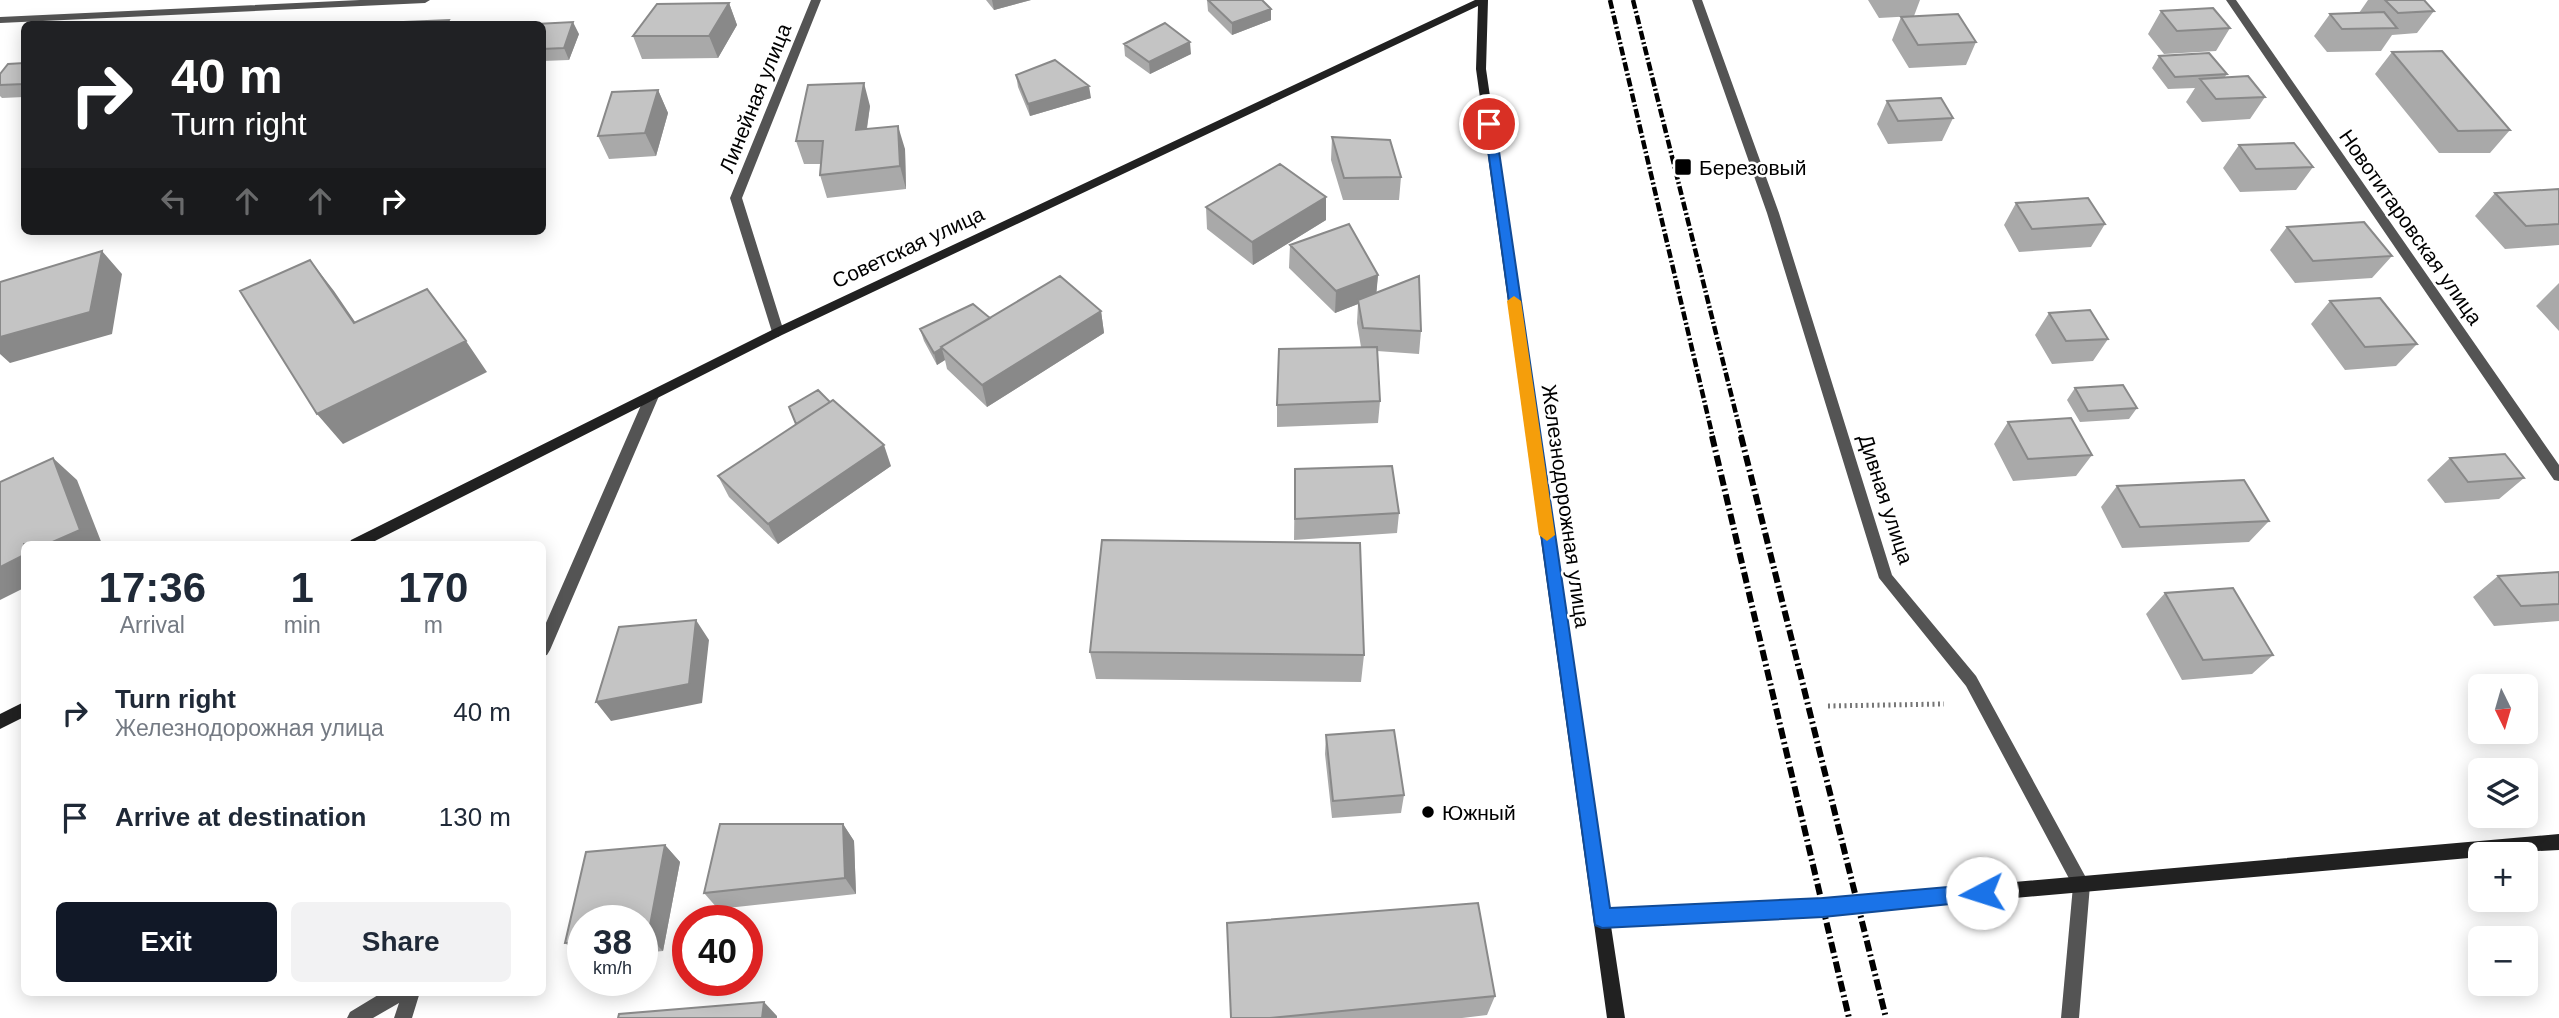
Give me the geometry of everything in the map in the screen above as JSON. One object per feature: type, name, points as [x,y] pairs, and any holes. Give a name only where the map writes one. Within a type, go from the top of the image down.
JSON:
[{"type":"street","points":[[0,20],[425,0]]},
{"type":"street","name":"Линейная улица","points":[[778,331],[736,198],[816,0]]},
{"type":"street","name":"Советская улица","points":[[362,541],[778,331],[1483,0]]},
{"type":"street","name":"Железнодорожная улица","points":[[1483,0],[1481,69],[1616,1018]]},
{"type":"street","name":"Дивная улица","points":[[1698,0],[1773,213],[1886,578],[1971,681],[2082,885]]},
{"type":"street","name":"Новотитаровская улица","points":[[2231,0],[2559,476]]},
{"type":"street","points":[[546,641],[652,396]]},
{"type":"street","points":[[0,722],[21,711]]},
{"type":"street","points":[[1602,918],[1823,907],[2559,842]]},
{"type":"street","points":[[2070,1018],[2082,885]]},
{"type":"street","points":[[356,1018],[394,996]]},
{"type":"street","points":[[402,1018],[410,996]]},
{"type":"path","points":[[1828,706],[1984,703]]},
{"type":"building","points":[[1208,0],[1262,0],[1271,9],[1232,23]]},
{"type":"building","points":[[2385,0],[2424,0],[2434,11],[2398,13]]},
{"type":"building","points":[[729,3],[709,36],[633,36],[657,4]]},
{"type":"building","points":[[2213,8],[2230,28],[2177,31],[2161,11]]},
{"type":"building","points":[[2384,12],[2397,28],[2342,29],[2330,14]]},
{"type":"building","points":[[1958,14],[1976,42],[1918,45],[1901,17]]},
{"type":"building","points":[[573,22],[564,48],[546,49],[546,23]]},
{"type":"building","points":[[1165,23],[1190,42],[1149,62],[1124,44]]},
{"type":"building","points":[[2442,51],[2510,130],[2458,131],[2392,52]]},
{"type":"building","points":[[2209,53],[2227,74],[2175,77],[2159,56]]},
{"type":"building","points":[[1055,60],[1089,86],[1028,104],[1016,75]]},
{"type":"building","points":[[21,63],[21,84],[0,85],[0,74],[8,64]]},
{"type":"building","points":[[2248,76],[2265,97],[2216,99],[2200,79]]},
{"type":"building","points":[[864,83],[856,130],[898,126],[900,166],[820,175],[823,141],[796,141],[808,85]]},
{"type":"building","points":[[658,90],[645,133],[598,136],[612,92]]},
{"type":"building","points":[[1941,98],[1953,118],[1898,121],[1887,101]]},
{"type":"building","points":[[1332,137],[1390,140],[1401,177],[1344,178]]},
{"type":"building","points":[[2294,143],[2313,167],[2256,169],[2239,145]]},
{"type":"building","points":[[1280,164],[1326,197],[1252,242],[1206,207]]},
{"type":"building","points":[[2559,189],[2559,224],[2526,226],[2495,193]]},
{"type":"building","points":[[2088,198],[2105,224],[2032,229],[2016,203]]},
{"type":"building","points":[[2364,222],[2392,256],[2313,261],[2287,227]]},
{"type":"building","points":[[1349,224],[1378,275],[1336,291],[1290,245]]},
{"type":"building","points":[[102,251],[90,312],[0,337],[0,282]]},
{"type":"building","points":[[310,260],[354,323],[427,289],[466,341],[317,414],[240,291]]},
{"type":"building","points":[[1060,276],[1101,311],[982,385],[941,347]]},
{"type":"building","points":[[1419,276],[1421,331],[1363,328],[1358,300]]},
{"type":"building","points":[[2380,298],[2417,344],[2365,347],[2330,301]]},
{"type":"building","points":[[973,304],[990,318],[934,353],[920,329]]},
{"type":"building","points":[[2090,310],[2108,339],[2066,341],[2049,313]]},
{"type":"building","points":[[1377,347],[1380,401],[1277,405],[1279,349]]},
{"type":"building","points":[[2123,385],[2137,408],[2088,411],[2075,388]]},
{"type":"building","points":[[818,390],[830,402],[796,424],[789,407]]},
{"type":"building","points":[[833,400],[884,445],[768,524],[718,476]]},
{"type":"building","points":[[2071,418],[2092,455],[2028,459],[2008,422]]},
{"type":"building","points":[[2505,454],[2524,478],[2468,482],[2450,458]]},
{"type":"building","points":[[53,458],[80,530],[55,541],[21,541],[21,556],[0,567],[0,482]]},
{"type":"building","points":[[1392,466],[1399,513],[1295,519],[1295,469]]},
{"type":"building","points":[[2244,480],[2269,521],[2140,527],[2117,486]]},
{"type":"building","points":[[1102,540],[1360,543],[1364,655],[1090,652]]},
{"type":"building","points":[[2559,572],[2559,604],[2521,606],[2498,576]]},
{"type":"building","points":[[2233,588],[2273,655],[2203,660],[2165,593]]},
{"type":"building","points":[[696,620],[689,684],[596,702],[619,627]]},
{"type":"building","points":[[1394,730],[1404,795],[1333,801],[1326,735]]},
{"type":"building","points":[[720,824],[843,824],[845,878],[704,893]]},
{"type":"building","points":[[665,845],[654,905],[574,905],[586,852]]},
{"type":"building","points":[[1478,903],[1495,996],[1270,1018],[1231,1018],[1227,923]]},
{"type":"building","points":[[764,1002],[762,1018],[618,1018],[619,1014]]},
{"type":"railway","points":[[1610,0],[1713,438]]},
{"type":"railway","points":[[1633,0],[1742,438]]},
{"type":"railway","points":[[1712,436],[1849,1018]]},
{"type":"railway","points":[[1741,436],[1886,1018]]},
{"type":"slow traffic","points":[[1514,301],[1547,535]]},
{"type":"place","name":"Березовый","points":[[1683,167]]},
{"type":"place","name":"Южный","points":[[1428,812]]},
{"type":"route","points":[[1489,124],[1602,918],[1823,907],[1982,893]]}]
